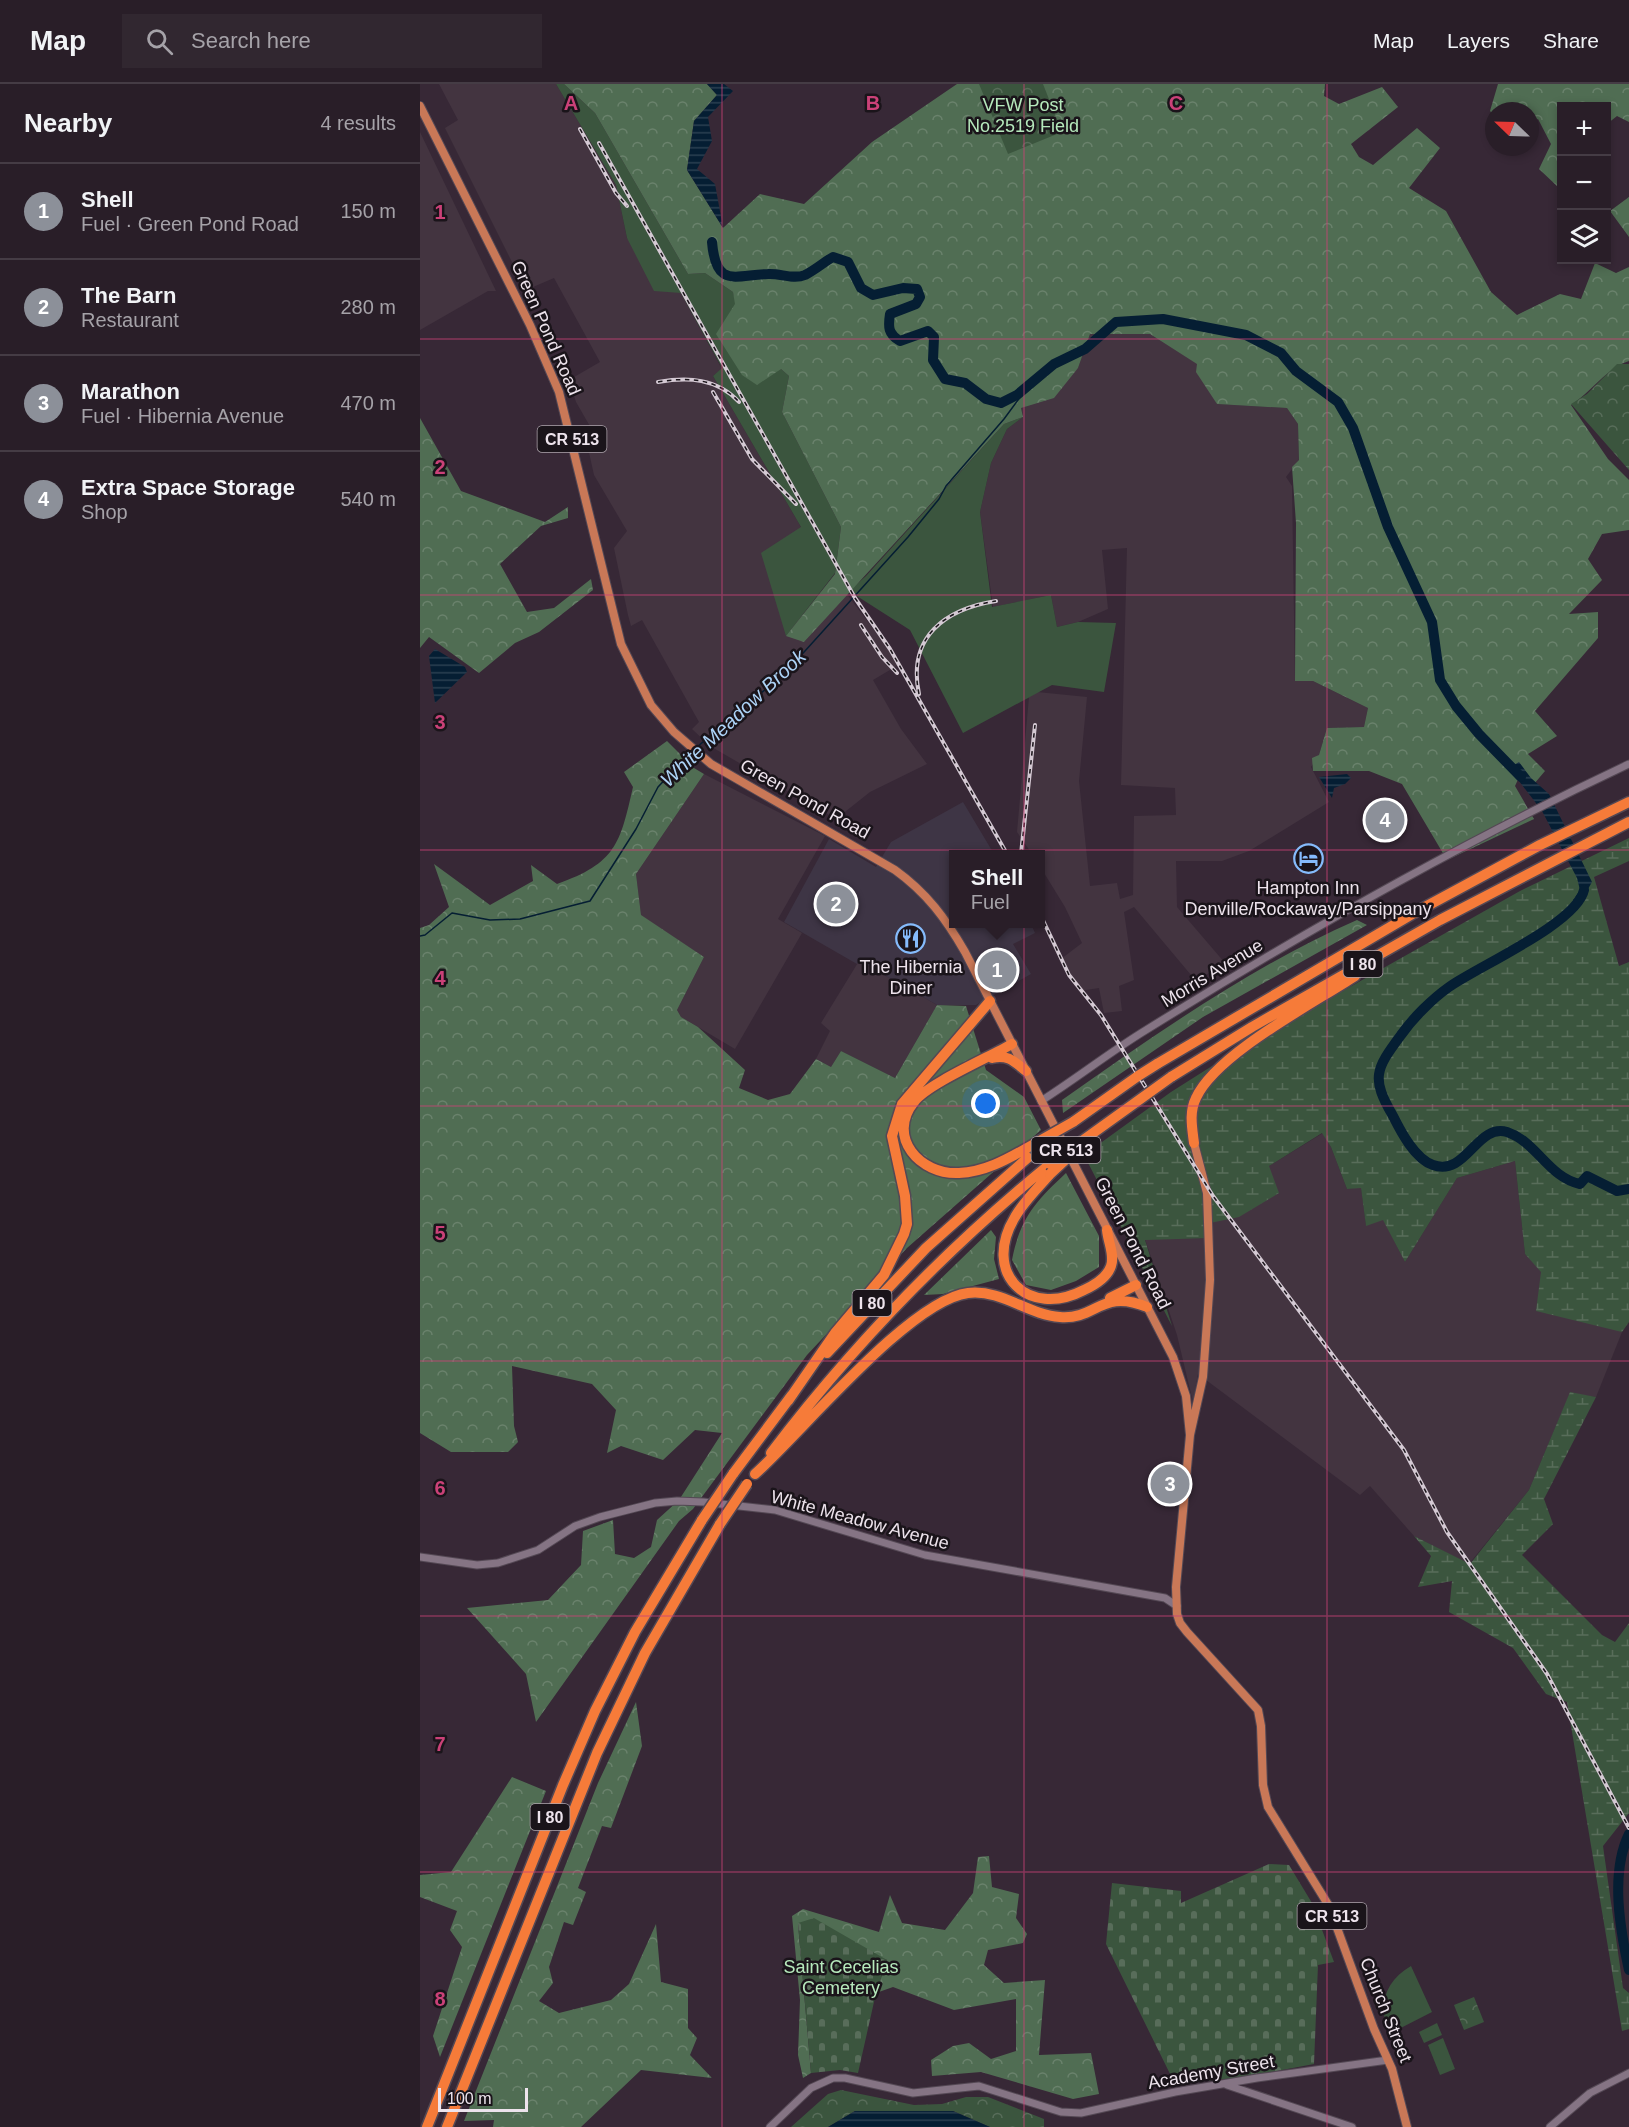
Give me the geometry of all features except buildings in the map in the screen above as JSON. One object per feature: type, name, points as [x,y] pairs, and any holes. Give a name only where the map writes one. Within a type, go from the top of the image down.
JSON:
[{"type":"highway","name":"I 80","points":[[427,2127],[591,1721],[635,1632],[702,1520],[733,1474],[788,1401],[841,1338],[895,1279],[1030,1151],[1156,1064],[1414,913],[1540,845],[1629,802]]},
{"type":"highway","name":"I 80","points":[[447,2127],[597,1753],[645,1653],[720,1524],[754,1474],[815,1396],[896,1305],[983,1221],[1050,1169],[1101,1125],[1171,1077],[1242,1033],[1440,920],[1629,822]]},
{"type":"highway","points":[[1194,1143],[1191,1120],[1196,1096],[1203,1085],[1227,1061],[1440,920]]},
{"type":"highway","points":[[788,1401],[835,1333],[884,1275],[904,1234],[907,1224],[905,1196],[892,1136],[902,1104],[990,1001]]},
{"type":"highway","points":[[1012,1044],[930,1088],[915,1100],[905,1121],[905,1139],[909,1151],[929,1168],[960,1173],[994,1165],[1030,1151]]},
{"type":"highway","points":[[983,1061],[1006,1057],[1026,1071]]},
{"type":"highway","points":[[1050,1169],[1014,1217],[1008,1232],[1004,1263],[1015,1286],[1034,1298],[1056,1301],[1092,1287],[1103,1278],[1111,1266],[1113,1258],[1107,1230]]},
{"type":"highway","points":[[754,1474],[895,1336],[937,1305],[963,1294],[986,1293],[1060,1317],[1080,1314],[1136,1285]]},
{"type":"highway","points":[[1102,1304],[1122,1299],[1147,1307]]},
{"type":"main road","name":"Green Pond Road","points":[[420,106],[530,325],[560,392],[615,623],[627,660],[651,705],[682,741],[700,755],[729,775],[886,864],[916,886],[949,923]]},
{"type":"main road","name":"Green Pond Road","points":[[952,928],[1180,1375],[1188,1406],[1190,1435]]},
{"type":"main road","points":[[1190,1435],[1203,1377],[1210,1280],[1207,1193],[1194,1143]]},
{"type":"main road","name":"CR 513","points":[[1177,1606],[1176,1587],[1190,1435]]},
{"type":"main road","name":"Church Street","points":[[1177,1606],[1180,1623],[1258,1710],[1261,1725],[1263,1779],[1268,1807],[1322,1893],[1396,2081],[1407,2127]]},
{"type":"street","name":"Morris Avenue","points":[[1041,1101],[1129,1041],[1221,984],[1443,857],[1629,764]]},
{"type":"street","name":"White Meadow Avenue","points":[[420,1557],[477,1565],[508,1561],[538,1550],[575,1526],[638,1507],[680,1501],[775,1510],[908,1551],[1165,1598],[1177,1606]]},
{"type":"street","name":"Academy Street","points":[[770,2127],[811,2088],[822,2082],[838,2078],[913,2093],[979,2086],[1066,2113],[1081,2113],[1174,2092],[1227,2085],[1254,2078],[1388,2060]]},
{"type":"street","points":[[1550,2127],[1590,2093],[1629,2073]]},
{"type":"street","points":[[1254,2078],[1256,2095]]},
{"type":"street","points":[[1227,2085],[1352,2127]]},
{"type":"shaded area","points":[[439,84],[556,84],[616,185],[627,238],[681,293],[722,369],[713,376],[801,527],[804,642],[846,593],[900,664],[873,680],[901,729],[927,764],[870,792],[836,819],[710,746],[692,729],[699,722],[642,620],[631,626],[614,548],[627,531],[594,475],[586,439],[595,435],[576,402],[569,380],[600,362],[554,278],[526,290],[445,128],[458,120]]},
{"type":"shaded area","points":[[420,132],[496,291],[488,291],[420,330]]},
{"type":"shaded area","points":[[1090,334],[1150,334],[1198,364],[1217,404],[1287,408],[1298,424],[1299,460],[1286,477],[1292,486],[1295,681],[1313,681],[1368,708],[1364,727],[1327,728],[1319,755],[1311,767],[1329,802],[1249,851],[1222,861],[1176,861],[1177,907],[1225,963],[1196,981],[1134,907],[1124,912],[1134,980],[1119,986],[1122,1011],[1104,1013],[1099,988],[1079,991],[1061,959],[1082,943],[1065,907],[1045,874],[1045,850],[1029,850],[1017,832],[1029,697],[1037,692],[1087,697],[1079,781],[1090,886],[1117,883],[1120,899],[1133,895],[1134,816],[1176,815],[1175,788],[1121,785],[1127,548],[1102,550],[1108,609],[1078,622],[1057,627],[1051,595],[993,607],[980,512],[991,463],[1007,429],[1023,417],[1021,408],[1078,368]]},
{"type":"shaded area","points":[[704,774],[825,836],[778,919],[802,933],[735,1049],[681,1017],[677,1010],[704,957],[641,916],[636,874]]},
{"type":"shaded area","points":[[963,802],[992,850],[949,850],[949,928],[1033,928],[1035,933],[1013,944],[1031,974],[976,1005],[937,1005],[859,961],[857,964],[784,922],[829,839],[876,867],[891,842]]},
{"type":"shaded area","points":[[859,961],[937,1005],[895,1078],[841,1051],[831,1067],[816,1059],[830,1031],[821,1023]]},
{"type":"shaded area","points":[[1323,1133],[1331,1147],[1347,1189],[1361,1187],[1366,1225],[1383,1219],[1405,1262],[1457,1178],[1515,1161],[1525,1254],[1584,1310],[1622,1332],[1596,1397],[1570,1393],[1529,1490],[1469,1564],[1414,1536],[1370,1486],[1360,1495],[1198,1374],[1193,1402],[1177,1335],[1145,1239],[1211,1238],[1210,1223],[1269,1166]]},
{"type":"green space","points":[[556,84],[564,84],[595,113],[688,274],[705,273],[733,292],[736,304],[781,369],[789,376],[782,412],[841,527],[835,573],[786,636],[761,553],[801,527],[713,376],[722,368],[681,293],[654,291],[627,238],[616,185]]},
{"type":"green space","points":[[564,84],[707,84],[717,95],[694,121],[687,170],[723,228],[760,194],[804,204],[872,142],[957,84],[1325,84],[1324,96],[1339,104],[1382,87],[1398,107],[1351,144],[1359,157],[1373,165],[1417,128],[1440,148],[1409,188],[1446,211],[1491,292],[1517,315],[1560,294],[1581,299],[1595,264],[1616,273],[1629,267],[1629,361],[1613,369],[1571,405],[1608,459],[1629,480],[1629,530],[1602,534],[1588,559],[1602,580],[1569,614],[1598,612],[1598,638],[1535,711],[1557,736],[1528,754],[1545,771],[1534,784],[1521,773],[1515,786],[1534,819],[1447,860],[1402,784],[1369,771],[1313,771],[1312,758],[1319,755],[1327,728],[1364,727],[1368,708],[1313,681],[1295,681],[1296,523],[1292,467],[1299,460],[1298,424],[1287,408],[1217,404],[1196,372],[1197,364],[1150,334],[1090,334],[1078,368],[1054,398],[1021,408],[1023,417],[1004,424],[804,642],[786,636],[835,574],[841,527],[782,412],[789,376],[781,369],[757,385],[742,375],[716,334],[735,304],[733,292],[705,273],[688,274],[595,113]]},
{"type":"green space","name":"VFW Post No.2519 Field","points":[[979,84],[1043,84],[1062,132],[1008,154]]},
{"type":"green space","points":[[1498,84],[1629,84],[1629,122],[1617,116],[1611,121],[1611,102],[1557,102],[1557,186],[1539,169],[1551,144],[1539,121],[1539,102],[1493,102]]},
{"type":"green space","points":[[1629,197],[1629,237],[1611,212]]},
{"type":"green space","points":[[1617,364],[1629,364],[1629,470],[1571,404],[1587,394]]},
{"type":"green space","points":[[1023,417],[1007,429],[991,463],[980,512],[992,607],[1051,595],[1057,627],[1078,622],[1116,623],[1104,692],[1052,685],[963,733],[910,630],[849,591],[866,576],[1004,424]]},
{"type":"green space","points":[[420,418],[461,491],[545,522],[568,507],[568,518],[541,526],[500,564],[527,612],[554,608],[591,579],[593,590],[539,632],[515,643],[479,673],[429,637],[420,648]]},
{"type":"green space","points":[[667,741],[694,768],[704,774],[636,874],[641,915],[704,957],[677,1010],[681,1017],[698,1027],[745,1070],[739,1088],[768,1100],[790,1094],[816,1059],[831,1067],[841,1051],[895,1078],[937,1005],[966,1006],[986,1070],[1024,1097],[1041,1130],[907,1248],[807,1355],[693,1509],[679,1521],[536,1722],[526,1674],[467,1608],[548,1600],[581,1565],[583,1531],[613,1520],[615,1554],[634,1558],[651,1547],[657,1520],[679,1500],[722,1433],[695,1430],[663,1460],[621,1446],[607,1453],[616,1410],[592,1384],[512,1366],[514,1426],[518,1442],[508,1452],[451,1452],[420,1433],[420,928],[429,925],[449,907],[434,864],[490,905],[533,881],[531,865],[557,884],[577,876],[604,859],[619,837],[633,787],[624,772]]},
{"type":"green space","points":[[1629,838],[1629,861],[1594,877],[1619,966],[1629,962],[1629,1322],[1622,1332],[1536,1311],[1541,1272],[1525,1254],[1515,1161],[1457,1178],[1405,1262],[1383,1220],[1366,1226],[1361,1188],[1347,1189],[1331,1147],[1322,1133],[1269,1166],[1279,1193],[1239,1217],[1210,1223],[1211,1238],[1145,1240],[1172,1326],[1084,1155],[1171,1092],[1231,1054],[1520,891]]},
{"type":"green space","points":[[1357,920],[1367,925],[1203,1017],[1063,1113],[1062,1100],[1205,1002],[1280,958]]},
{"type":"green space","points":[[1066,1173],[1099,1236],[1099,1267],[1076,1281],[1051,1290],[1026,1285],[1012,1260],[1015,1245],[1031,1211],[1046,1192]]},
{"type":"green space","points":[[991,1230],[996,1237],[994,1259],[999,1279],[943,1294],[924,1295]]},
{"type":"green space","points":[[1570,1392],[1596,1397],[1544,1499],[1553,1524],[1522,1555],[1602,1635],[1615,1642],[1629,1623],[1629,1813],[1603,1846],[1623,1988],[1629,1993],[1629,2029],[1622,2031],[1567,1702],[1546,1694],[1513,1648],[1449,1612],[1452,1581],[1418,1587],[1431,1556],[1414,1536],[1470,1564],[1529,1490]]},
{"type":"green space","points":[[636,1702],[642,1746],[611,1828],[602,1826],[578,1888],[586,1892],[573,1925],[564,1922],[549,1967],[553,1983],[539,2001],[559,2013],[611,2000],[629,1984],[656,1924],[661,1982],[688,1989],[688,2028],[697,2038],[690,2055],[712,2078],[641,2070],[581,2127],[493,2127],[494,2120],[464,2121],[598,1783]]},
{"type":"green space","points":[[512,1777],[546,1791],[440,2057],[433,2036],[462,1947],[450,1930],[457,1911],[420,1897],[420,1875],[451,1872]]},
{"type":"green space","points":[[989,1856],[992,1887],[1019,1894],[1016,1918],[1027,1934],[1023,1943],[988,1950],[984,1965],[1004,1983],[1045,1980],[1039,2055],[1091,2053],[1099,2094],[1073,2099],[981,2072],[932,2076],[931,2060],[953,2046],[969,2043],[991,2059],[1016,2051],[1016,1999],[954,2010],[893,1987],[876,1993],[887,1960],[798,1924],[811,2073],[803,2078],[798,2055],[800,2000],[792,1916],[803,1909],[879,1932],[890,1895],[902,1923],[945,1930],[973,1893],[978,1857]]},
{"type":"green space","points":[[1269,1864],[1289,1865],[1312,1903],[1334,1962],[1318,1965],[1314,2064],[1244,2077],[1175,2084],[1106,1944],[1112,1883],[1181,1891],[1181,1903]]},
{"type":"green space","name":"Saint Cecelias Cemetery","points":[[814,1918],[887,1960],[876,1993],[858,2073],[840,2070],[811,2073],[798,1923]]},
{"type":"green space","points":[[1411,1966],[1432,2012],[1389,2034],[1384,2013],[1386,1995],[1395,1979]]},
{"type":"green space","points":[[1474,1997],[1484,2022],[1464,2030],[1454,2005]]},
{"type":"green space","points":[[1437,2023],[1442,2035],[1424,2043],[1419,2032]]},
{"type":"green space","points":[[1443,2038],[1455,2069],[1440,2075],[1428,2045]]},
{"type":"green space","points":[[841,2090],[914,2105],[942,2104],[966,2097],[988,2097],[1044,2119],[1044,2127],[990,2127],[953,2111],[855,2111],[828,2127],[791,2127],[828,2094]]},
{"type":"water","points":[[707,84],[724,84],[733,91],[708,117],[712,141],[697,169],[715,184],[723,228],[687,170],[694,121],[717,95]]},
{"type":"water","points":[[435,649],[465,667],[467,672],[435,703],[429,656]]},
{"type":"water","points":[[1519,762],[1531,778],[1549,794],[1592,882],[1580,903],[1573,900],[1580,890],[1577,878],[1542,811],[1509,768]]},
{"type":"water","points":[[1347,774],[1351,778],[1345,784],[1334,788],[1332,798],[1319,777]]},
{"type":"water","points":[[855,2111],[953,2111],[990,2127],[828,2127]]},
{"type":"waterway","points":[[712,242],[718,267],[729,276],[773,274],[800,276],[809,273],[833,257],[848,262],[861,288],[873,295],[903,288],[917,289],[920,297],[916,304],[890,314],[889,326],[893,336],[900,341],[928,331],[934,337],[933,360],[945,379],[965,383],[986,399],[1001,403],[1017,395],[1054,364],[1085,349],[1116,322],[1163,319],[1246,335],[1281,353],[1296,371],[1338,402],[1353,428],[1388,527],[1432,622],[1440,680],[1456,706],[1479,734],[1521,777]]},
{"type":"waterway","name":"White Meadow Brook","points":[[697,747],[786,672],[908,537],[939,499],[946,486],[1004,419],[1032,381]]},
{"type":"waterway","name":"White Meadow Brook","points":[[420,936],[425,935],[452,913],[490,920],[520,919],[590,901],[636,829],[658,787],[691,752]]},
{"type":"waterway","points":[[1584,890],[1577,903],[1546,930],[1463,978],[1430,1003],[1406,1029],[1386,1057],[1381,1066],[1379,1083],[1386,1103],[1404,1137],[1420,1157],[1433,1165],[1444,1167],[1454,1164],[1487,1135],[1497,1131],[1507,1132],[1527,1143],[1551,1167],[1569,1180],[1580,1184],[1587,1176],[1617,1191],[1629,1189]]},
{"type":"waterway","points":[[1629,1834],[1623,1849],[1618,1883],[1620,1919],[1629,1970]]},
{"type":"railway","points":[[580,129],[616,193],[627,206]]},
{"type":"railway","points":[[599,143],[855,598],[890,649],[1005,850]]},
{"type":"railway","points":[[658,382],[702,381],[721,388],[739,402]]},
{"type":"railway","points":[[713,392],[752,459],[796,504]]},
{"type":"railway","points":[[919,694],[917,674],[919,657],[934,629],[961,611],[996,601]]},
{"type":"railway","points":[[861,625],[882,657],[897,673]]},
{"type":"railway","points":[[1021,850],[1035,725]]},
{"type":"railway","points":[[1045,925],[1069,975],[1101,1015],[1213,1196],[1404,1450],[1447,1532],[1547,1674],[1629,1828]]},
{"type":"place","name":"Extra Space Storage","points":[[1385,820]]},
{"type":"place","name":"Hampton Inn Denville/Rockaway/Parsippany","points":[[1308,859]]},
{"type":"place","name":"The Barn","points":[[836,904]]},
{"type":"place","name":"The Hibernia Diner","points":[[911,938]]},
{"type":"place","name":"Shell","points":[[997,970]]},
{"type":"place","name":"Marathon","points":[[1170,1484]]}]
